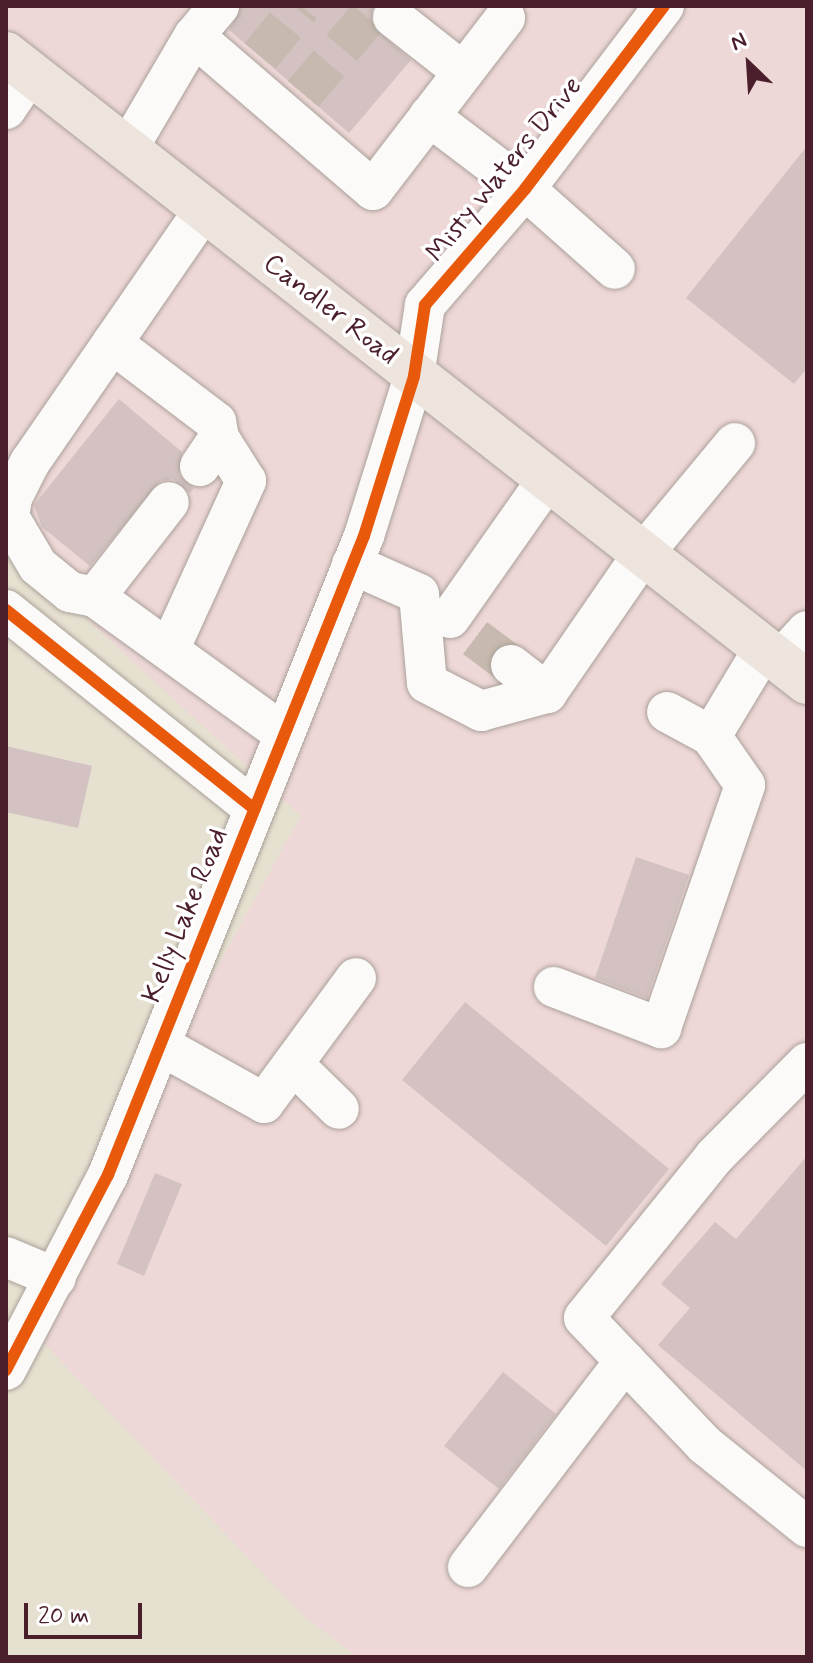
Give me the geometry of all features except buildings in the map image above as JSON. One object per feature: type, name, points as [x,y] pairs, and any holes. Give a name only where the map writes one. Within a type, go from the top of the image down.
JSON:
[{"type":"main road","name":"Candler Road","points":[[18,64],[643,554],[789,655]]},
{"type":"street","points":[[127,150],[194,36],[219,6]]},
{"type":"street","name":"Misty Waters Drive","points":[[414,376],[425,305],[525,189],[664,6]]},
{"type":"street","points":[[393,17],[463,72]]},
{"type":"street","points":[[194,36],[251,67],[295,105],[373,190],[505,18]]},
{"type":"street","points":[[6,109],[18,64]]},
{"type":"street","points":[[429,116],[525,189],[615,269]]},
{"type":"street","points":[[204,210],[30,462],[12,498],[9,517],[38,566],[70,592],[95,597],[284,734]]},
{"type":"street","points":[[112,343],[216,422],[209,452],[246,481],[169,650]]},
{"type":"street","name":"Kelly Lake Road","points":[[6,1370],[108,1175],[352,564],[414,376]]},
{"type":"street","points":[[419,594],[427,683],[481,711],[547,693],[643,554],[735,443]]},
{"type":"street","points":[[352,564],[419,594],[463,628],[547,480]]},
{"type":"street","points":[[95,597],[169,502]]},
{"type":"street","points":[[6,610],[254,809]]},
{"type":"street","points":[[711,736],[789,655]]},
{"type":"street","points":[[511,665],[547,693]]},
{"type":"street","points":[[554,987],[661,1028],[745,785],[711,736],[667,712]]},
{"type":"street","points":[[160,1045],[264,1103],[356,978]]},
{"type":"street","points":[[807,1063],[715,1156],[584,1318],[705,1445],[807,1527]]},
{"type":"street","points":[[293,1064],[339,1109]]},
{"type":"street","points":[[6,1257],[56,1278]]},
{"type":"street","points":[[468,1567],[625,1361]]},
{"type":"shaded area","points":[[6,6],[807,6],[807,1657],[358,1657],[305,1617],[22,1320],[301,816],[6,545]]},
{"type":"tunnel","points":[[260,56],[301,6]]},
{"type":"tunnel","points":[[303,94],[377,6]]},
{"type":"tunnel","points":[[475,638],[511,665]]},
{"type":"cycle path","points":[[6,1370],[108,1175],[364,536],[414,376],[425,305],[525,189],[664,6]]},
{"type":"cycle path","points":[[6,610],[254,809]]}]
